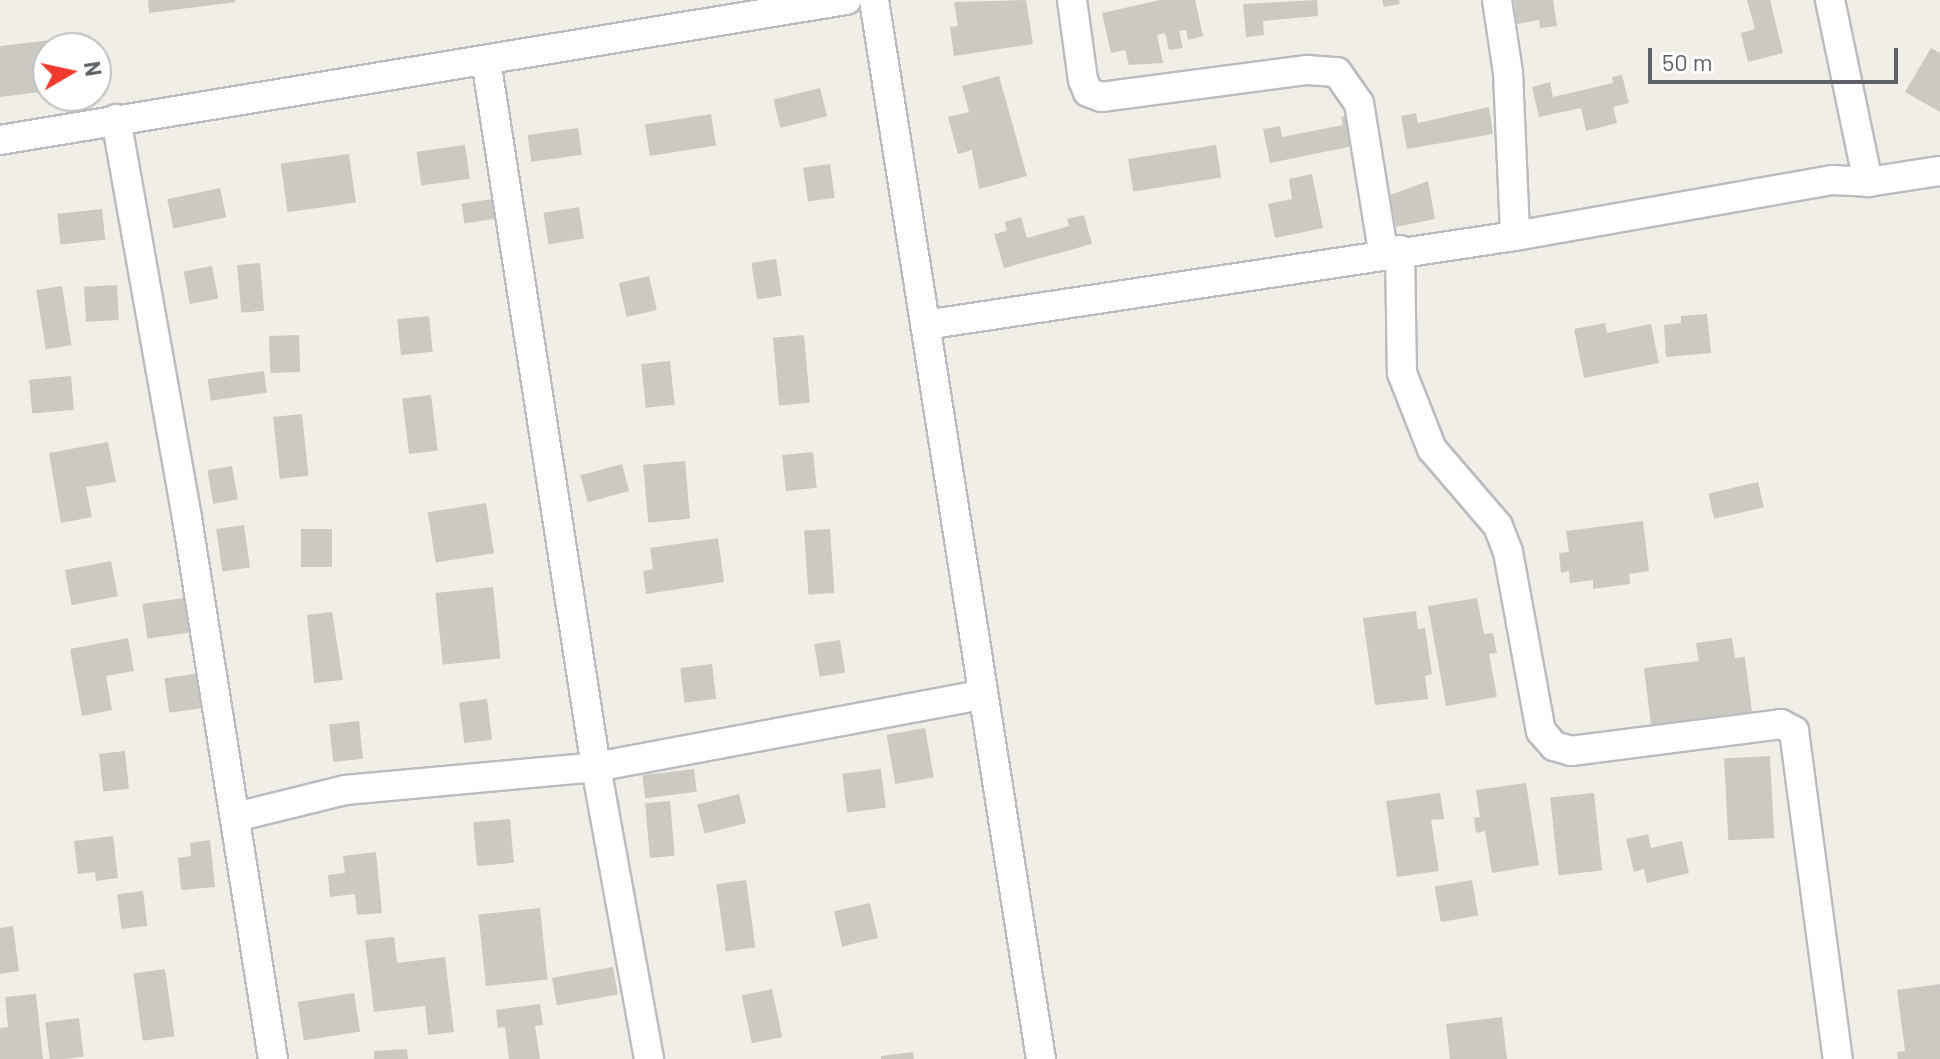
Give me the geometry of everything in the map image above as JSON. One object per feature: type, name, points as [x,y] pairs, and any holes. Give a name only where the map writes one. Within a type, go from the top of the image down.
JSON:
[{"type":"street","points":[[0,140],[846,0]]},
{"type":"street","points":[[874,0],[1041,1059]]},
{"type":"street","points":[[1072,0],[1083,80],[1088,92],[1101,97],[1307,70],[1337,72],[1359,103],[1391,251],[1402,373],[1432,449],[1503,539],[1541,731],[1554,746],[1571,751],[1781,724],[1794,731],[1838,1059]]},
{"type":"street","points":[[1497,0],[1508,73],[1515,236]]},
{"type":"street","points":[[1830,0],[1868,182]]},
{"type":"street","points":[[486,60],[596,767],[649,1059]]},
{"type":"street","points":[[116,119],[236,817],[273,1059]]},
{"type":"street","points":[[925,325],[1391,251],[1515,236],[1832,180],[1868,182],[1940,171]]},
{"type":"street","points":[[236,817],[345,790],[596,767],[982,695]]},
{"type":"building","points":[[148,0],[235,0],[236,2],[149,13]]},
{"type":"building","points":[[1026,0],[1033,44],[954,56],[950,27],[958,26],[954,2]]},
{"type":"building","points":[[1160,0],[1195,0],[1203,36],[1188,40],[1186,30],[1179,31],[1183,48],[1169,50],[1165,33],[1157,35],[1163,63],[1129,65],[1125,50],[1111,53],[1102,13]]},
{"type":"building","points":[[1317,0],[1318,16],[1263,21],[1264,35],[1246,37],[1243,4]]},
{"type":"building","points":[[1382,0],[1399,0],[1400,4],[1384,7]]},
{"type":"building","points":[[1514,0],[1553,0],[1557,26],[1540,28],[1539,20],[1517,24]]},
{"type":"building","points":[[1747,0],[1770,0],[1783,53],[1748,62],[1741,33],[1755,29]]},
{"type":"building","points":[[32,42],[32,93],[0,97],[0,46]]},
{"type":"building","points":[[1931,48],[1940,53],[1940,112],[1905,92]]},
{"type":"building","points":[[1622,75],[1629,103],[1613,107],[1617,123],[1586,131],[1581,108],[1539,117],[1532,87],[1550,82],[1553,97],[1613,83],[1612,77]]},
{"type":"building","points":[[999,76],[1027,176],[979,189],[972,150],[958,154],[948,117],[969,112],[962,86]]},
{"type":"building","points":[[820,88],[827,116],[780,128],[773,100]]},
{"type":"building","points":[[1489,107],[1493,134],[1407,149],[1401,116],[1416,113],[1418,123]]},
{"type":"building","points":[[711,114],[716,146],[650,156],[645,124]]},
{"type":"building","points":[[1352,115],[1358,145],[1270,163],[1263,129],[1280,126],[1282,137],[1343,125],[1341,117]]},
{"type":"building","points":[[578,128],[582,155],[531,162],[527,135]]},
{"type":"building","points":[[465,145],[470,179],[421,185],[416,152]]},
{"type":"building","points":[[1216,145],[1221,178],[1133,192],[1128,159]]},
{"type":"building","points":[[349,154],[356,203],[287,212],[281,164]]},
{"type":"building","points":[[830,164],[835,198],[808,201],[803,168]]},
{"type":"building","points":[[1312,174],[1323,228],[1275,238],[1268,204],[1292,199],[1289,179]]},
{"type":"building","points":[[1428,181],[1435,219],[1396,227],[1390,195]]},
{"type":"building","points":[[220,188],[226,217],[173,229],[167,199]]},
{"type":"building","points":[[492,199],[495,219],[465,224],[461,204]]},
{"type":"building","points":[[579,207],[584,239],[548,244],[543,213]]},
{"type":"building","points":[[102,209],[105,240],[60,245],[57,214]]},
{"type":"building","points":[[1084,215],[1092,244],[1004,268],[994,234],[1007,231],[1005,222],[1021,217],[1027,238],[1069,226],[1067,219]]},
{"type":"building","points":[[776,259],[782,296],[757,299],[751,263]]},
{"type":"building","points":[[260,263],[264,311],[241,313],[237,265]]},
{"type":"building","points":[[212,266],[218,298],[190,304],[184,272]]},
{"type":"building","points":[[649,276],[657,310],[627,317],[619,283]]},
{"type":"building","points":[[117,285],[119,320],[86,322],[84,287]]},
{"type":"building","points":[[62,286],[71,345],[46,349],[36,290]]},
{"type":"building","points":[[1707,314],[1711,353],[1666,357],[1664,325],[1681,323],[1681,316]]},
{"type":"building","points":[[429,316],[433,352],[401,355],[397,319]]},
{"type":"building","points":[[1605,323],[1607,333],[1651,324],[1659,363],[1584,378],[1574,329]]},
{"type":"building","points":[[299,335],[300,372],[270,373],[269,336]]},
{"type":"building","points":[[804,335],[810,403],[779,405],[773,338]]},
{"type":"building","points":[[670,361],[675,405],[646,408],[641,364]]},
{"type":"building","points":[[264,371],[267,393],[211,401],[208,379]]},
{"type":"building","points":[[71,376],[74,410],[32,414],[29,380]]},
{"type":"building","points":[[431,395],[438,451],[409,454],[402,399]]},
{"type":"building","points":[[302,414],[308,476],[280,479],[273,417]]},
{"type":"building","points":[[108,442],[116,482],[86,487],[92,517],[61,523],[49,453]]},
{"type":"building","points":[[813,452],[817,488],[786,491],[782,455]]},
{"type":"building","points":[[685,461],[690,519],[648,522],[643,465]]},
{"type":"building","points":[[622,464],[629,491],[588,502],[580,475]]},
{"type":"building","points":[[232,466],[238,499],[213,504],[207,470]]},
{"type":"building","points":[[1758,482],[1764,507],[1714,519],[1708,493]]},
{"type":"building","points":[[486,503],[494,553],[436,563],[428,512]]},
{"type":"building","points":[[1643,521],[1649,571],[1629,574],[1630,584],[1593,589],[1593,580],[1570,583],[1569,571],[1561,573],[1559,553],[1569,552],[1566,531]]},
{"type":"building","points":[[244,525],[250,568],[222,571],[216,529]]},
{"type":"building","points":[[301,529],[332,529],[332,567],[301,567]]},
{"type":"building","points":[[830,529],[834,593],[809,595],[804,531]]},
{"type":"building","points":[[718,538],[724,582],[646,594],[643,571],[653,569],[650,548]]},
{"type":"building","points":[[111,561],[118,596],[72,605],[65,570]]},
{"type":"building","points":[[493,587],[501,659],[443,665],[435,593]]},
{"type":"building","points":[[184,598],[189,633],[147,639],[142,604]]},
{"type":"building","points":[[1477,598],[1484,634],[1493,633],[1497,653],[1489,654],[1497,697],[1446,706],[1428,606]]},
{"type":"building","points":[[1416,611],[1418,629],[1425,628],[1432,674],[1425,676],[1428,699],[1375,705],[1363,618]]},
{"type":"building","points":[[332,612],[343,680],[314,683],[307,615]]},
{"type":"building","points":[[128,638],[134,671],[106,676],[112,710],[82,716],[70,649]]},
{"type":"building","points":[[1732,638],[1735,658],[1745,657],[1752,712],[1651,725],[1644,668],[1699,661],[1696,643]]},
{"type":"building","points":[[840,640],[845,673],[819,677],[814,644]]},
{"type":"building","points":[[712,664],[716,699],[685,703],[680,668]]},
{"type":"building","points":[[201,673],[206,708],[169,713],[164,678]]},
{"type":"building","points":[[487,699],[492,740],[464,743],[459,702]]},
{"type":"building","points":[[359,721],[363,759],[333,762],[329,724]]},
{"type":"building","points":[[925,728],[934,777],[895,784],[887,735]]},
{"type":"building","points":[[125,751],[129,789],[103,792],[99,754]]},
{"type":"building","points":[[1770,756],[1774,838],[1728,840],[1724,758]]},
{"type":"building","points":[[694,769],[697,792],[645,798],[642,775]]},
{"type":"building","points":[[881,769],[886,808],[847,812],[842,774]]},
{"type":"building","points":[[1526,783],[1539,865],[1492,873],[1485,831],[1476,833],[1474,818],[1480,817],[1476,790]]},
{"type":"building","points":[[1440,793],[1444,819],[1431,820],[1439,871],[1397,877],[1386,801]]},
{"type":"building","points":[[1594,793],[1602,871],[1558,875],[1550,798]]},
{"type":"building","points":[[739,794],[746,823],[705,834],[697,804]]},
{"type":"building","points":[[670,801],[675,856],[650,858],[645,803]]},
{"type":"building","points":[[510,819],[514,863],[477,866],[473,822]]},
{"type":"building","points":[[1648,834],[1651,848],[1682,841],[1689,873],[1647,883],[1644,869],[1634,872],[1626,839]]},
{"type":"building","points":[[113,836],[118,878],[96,881],[95,872],[78,874],[74,841]]},
{"type":"building","points":[[210,840],[215,887],[181,890],[178,858],[191,856],[190,843]]},
{"type":"building","points":[[376,852],[382,913],[357,915],[355,894],[330,897],[328,875],[345,873],[343,856]]},
{"type":"building","points":[[746,880],[755,947],[726,952],[716,884]]},
{"type":"building","points":[[1472,880],[1478,915],[1441,922],[1435,887]]},
{"type":"building","points":[[143,891],[147,926],[121,929],[117,894]]},
{"type":"building","points":[[870,903],[878,938],[842,946],[834,911]]},
{"type":"building","points":[[540,908],[548,980],[486,986],[478,914]]},
{"type":"building","points":[[13,926],[19,971],[0,974],[0,928]]},
{"type":"building","points":[[394,937],[397,963],[445,957],[454,1032],[428,1035],[425,1006],[374,1012],[365,940]]},
{"type":"building","points":[[613,967],[618,995],[557,1005],[552,978]]},
{"type":"building","points":[[165,969],[174,1036],[143,1041],[133,973]]},
{"type":"building","points":[[1940,984],[1940,1059],[1898,1059],[1897,1052],[1905,1051],[1897,990]]},
{"type":"building","points":[[772,989],[782,1037],[752,1043],[742,995]]},
{"type":"building","points":[[354,993],[360,1032],[304,1040],[298,1002]]},
{"type":"building","points":[[36,994],[43,1059],[0,1059],[0,1028],[8,1027],[5,997]]},
{"type":"building","points":[[540,1004],[543,1025],[535,1026],[540,1059],[509,1059],[505,1027],[498,1028],[496,1010]]},
{"type":"building","points":[[1502,1017],[1507,1059],[1450,1059],[1446,1024]]},
{"type":"building","points":[[79,1018],[84,1057],[50,1059],[45,1022]]},
{"type":"building","points":[[407,1049],[408,1059],[374,1059],[374,1051]]},
{"type":"building","points":[[913,1052],[914,1059],[881,1059],[881,1056]]}]
